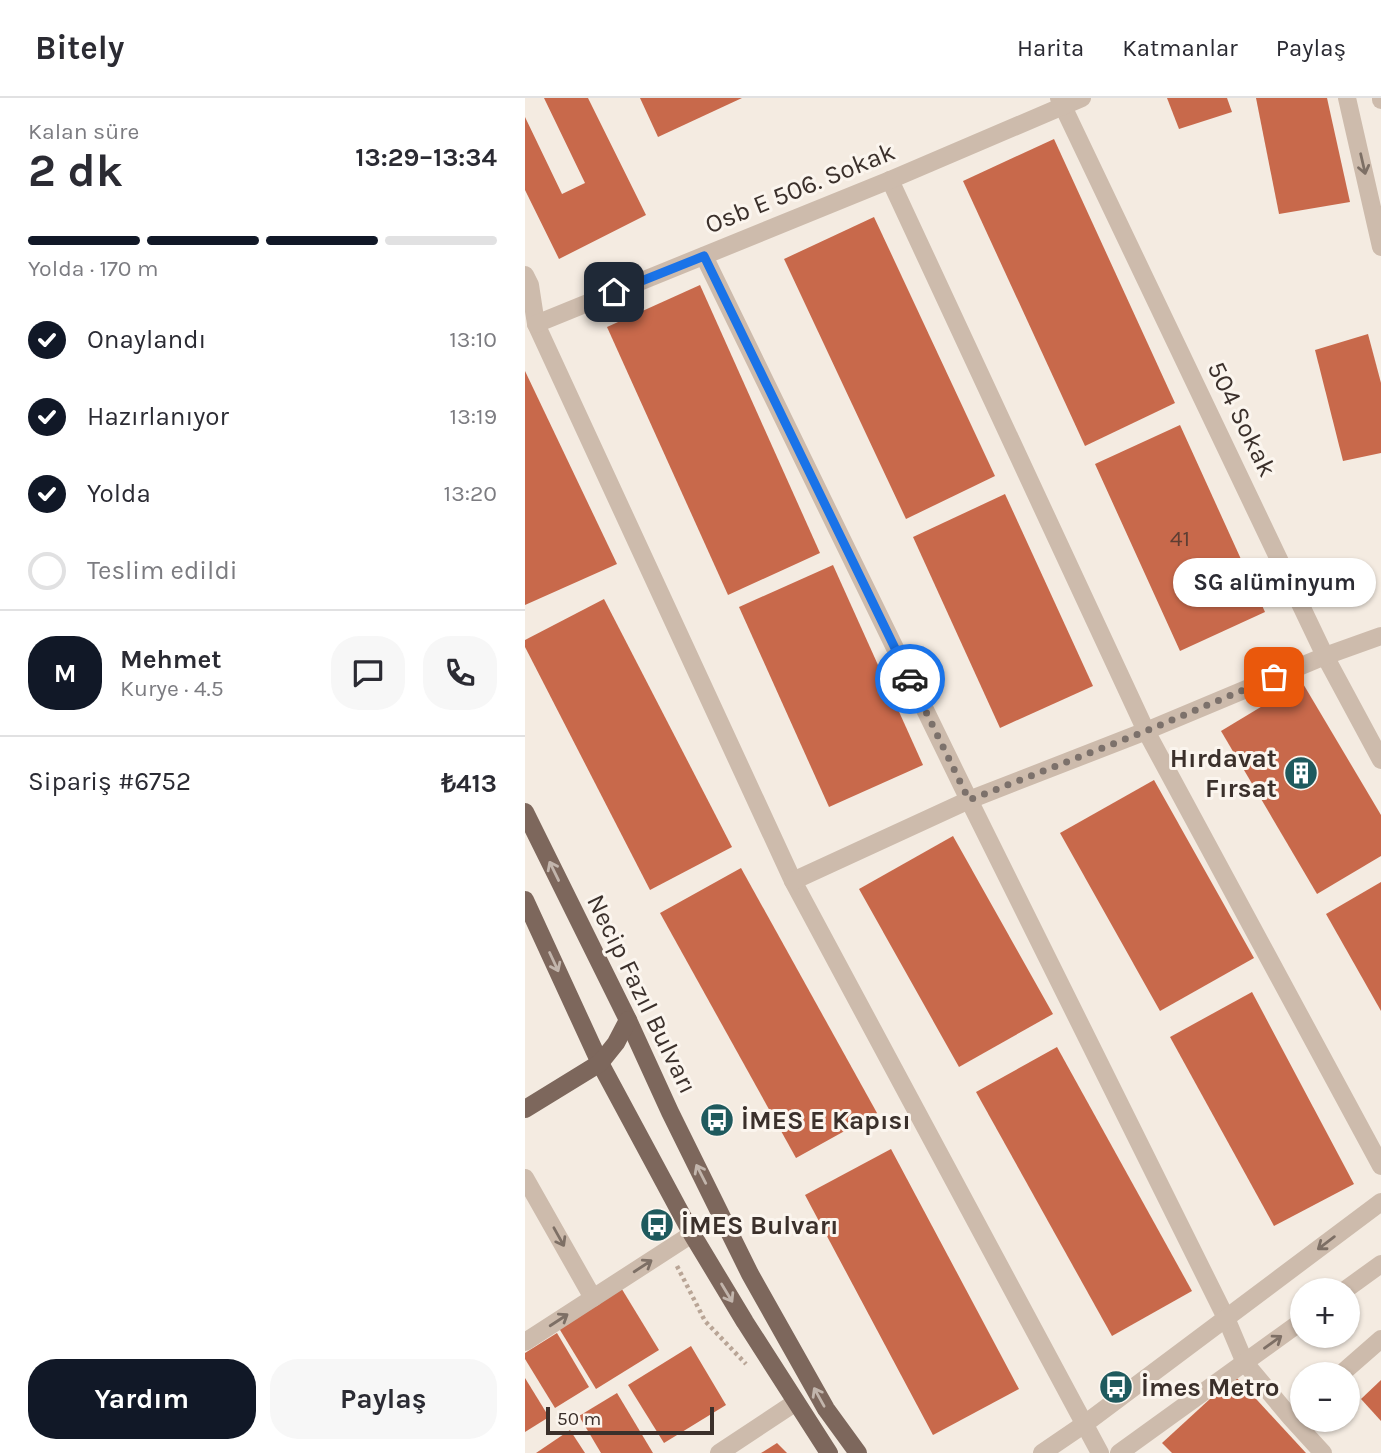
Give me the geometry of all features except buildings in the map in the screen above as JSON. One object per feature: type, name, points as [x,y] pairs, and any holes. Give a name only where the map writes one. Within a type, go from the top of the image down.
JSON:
[{"type":"main road","name":"Necip Fazıl Bulvarı","points":[[525,812],[750,1273],[826,1409],[857,1453]]},
{"type":"main road","points":[[525,900],[600,1063],[692,1234],[829,1453]]},
{"type":"main road","points":[[525,1109],[600,1063],[616,1043],[628,1020]]},
{"type":"street","name":"Osb E 506. Sokak","points":[[536,324],[890,180],[1061,102],[1082,98]]},
{"type":"street","points":[[1347,98],[1375,188],[1381,247]]},
{"type":"street","name":"504 Sokak","points":[[1061,102],[1325,656],[1381,760]]},
{"type":"street","points":[[890,180],[1146,731],[1381,1166]]},
{"type":"street","points":[[704,256],[969,800],[1226,1318],[1245,1363],[1290,1407]]},
{"type":"street","points":[[525,275],[530,285],[536,324],[793,881],[1101,1453]]},
{"type":"street","points":[[793,881],[969,800],[1146,731],[1325,656],[1381,636]]},
{"type":"street","points":[[525,1178],[593,1298]]},
{"type":"street","points":[[1042,1453],[1381,1202]]},
{"type":"street","points":[[525,1342],[692,1234]]},
{"type":"street","points":[[1360,1279],[1381,1264]]},
{"type":"street","points":[[1119,1453],[1290,1330]]},
{"type":"street","points":[[1355,1362],[1381,1339]]},
{"type":"street","points":[[719,1453],[796,1402]]},
{"type":"street","points":[[1309,1432],[1323,1453]]},
{"type":"path","points":[[669,1250],[705,1321],[746,1364]]},
{"type":"way so far","points":[[910,679],[969,800],[1146,731],[1274,677]]},
{"type":"place","name":"SG alüminyum","points":[[1274,677]]},
{"type":"place","name":"Hırdavat Fırsat","points":[[1301,773]]},
{"type":"place","name":"İMES E Kapısı","points":[[717,1120]]},
{"type":"place","name":"İMES Bulvarı","points":[[657,1225]]},
{"type":"place","name":"İmes Metro","points":[[1116,1387]]},
{"type":"route","points":[[614,292],[704,256],[910,679]]}]
